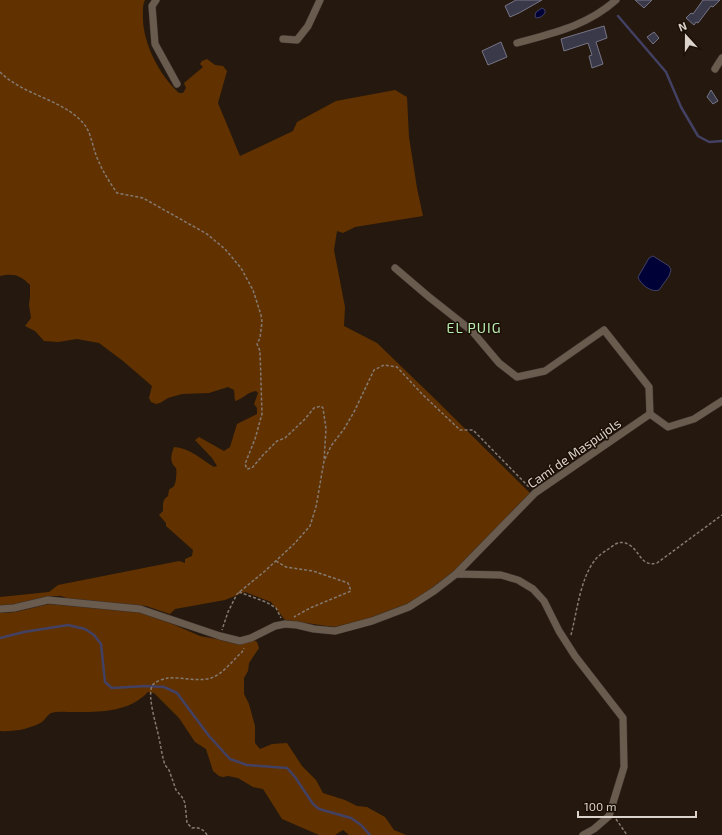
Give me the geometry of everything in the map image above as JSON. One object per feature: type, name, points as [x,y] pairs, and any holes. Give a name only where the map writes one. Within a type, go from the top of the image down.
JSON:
[{"type":"street","points":[[156,0],[152,6],[154,44],[177,84]]},
{"type":"street","points":[[283,39],[297,40],[308,26],[320,0]]},
{"type":"street","points":[[517,43],[573,27],[605,10],[616,0]]},
{"type":"street","points":[[715,68],[722,58]]},
{"type":"street","points":[[395,268],[472,331],[499,362],[517,377],[545,371],[604,330],[648,386],[650,414],[668,427],[694,419],[722,401]]},
{"type":"street","name":"Camí de Maspujols","points":[[246,639],[279,626],[297,625],[314,629],[335,631],[372,621],[409,607],[434,591],[456,574],[535,493],[650,414]]},
{"type":"street","points":[[456,574],[501,575],[518,580],[532,589],[544,601],[575,656],[623,718],[624,767],[609,816],[594,829],[583,835]]},
{"type":"street","points":[[0,609],[14,608],[48,600],[140,609],[220,636],[240,641],[246,639]]},
{"type":"path","points":[[0,72],[17,86],[52,102],[76,116],[85,125],[105,175],[116,193],[143,198],[207,234],[225,249],[241,268],[253,290],[262,322],[260,338],[257,344],[260,351],[262,414],[255,439],[245,464],[247,470],[252,468],[277,441],[285,438],[314,408],[321,406],[323,408],[326,429],[324,461],[316,507],[310,526],[276,561],[239,592],[228,612],[220,636]]},
{"type":"path","points":[[324,461],[330,446],[344,429],[354,412],[374,370],[384,365],[397,367],[422,394],[460,430],[473,430],[535,493]]},
{"type":"path","points":[[569,647],[583,584],[595,560],[617,543],[624,542],[632,547],[644,562],[652,565],[657,563],[722,515]]},
{"type":"path","points":[[276,561],[286,567],[313,571],[348,583],[351,591],[310,608],[290,619]]},
{"type":"path","points":[[239,592],[266,602],[276,608],[284,623],[279,626]]},
{"type":"path","points":[[207,835],[197,828],[192,828],[187,823],[185,804],[182,796],[176,790],[169,770],[165,765],[152,709],[152,686],[159,680],[167,678],[184,677],[202,679],[212,677],[223,670],[242,652],[246,644],[246,639]]},
{"type":"path","points":[[609,816],[615,817],[627,834]]},
{"type":"shaded area","points":[[0,0],[145,0],[143,7],[143,23],[152,56],[164,76],[179,93],[183,93],[186,88],[184,83],[203,67],[200,64],[202,61],[207,59],[215,65],[223,66],[227,71],[218,103],[240,156],[293,131],[297,122],[336,101],[395,90],[407,97],[409,137],[423,216],[355,227],[343,233],[337,231],[334,250],[345,307],[344,326],[377,343],[531,494],[460,567],[428,593],[407,604],[370,618],[334,627],[285,620],[271,602],[245,592],[225,600],[175,609],[170,614],[146,606],[77,602],[61,596],[54,596],[31,602],[0,607],[0,597],[49,592],[58,585],[179,561],[185,563],[185,559],[192,556],[193,550],[166,526],[166,523],[159,515],[163,511],[163,503],[168,496],[169,490],[174,487],[175,483],[176,468],[172,463],[171,458],[174,447],[185,449],[214,467],[217,466],[212,458],[195,440],[199,437],[224,451],[230,447],[237,424],[257,414],[257,408],[254,404],[258,393],[256,391],[253,392],[235,401],[234,390],[228,387],[209,393],[182,394],[168,398],[156,404],[151,402],[149,398],[152,386],[99,343],[77,339],[58,342],[44,341],[35,331],[25,326],[31,318],[29,305],[30,285],[23,279],[13,275],[0,276]]},
{"type":"shaded area","points":[[542,8],[545,10],[545,13],[541,17],[536,18],[536,12]]},
{"type":"shaded area","points":[[653,256],[669,266],[671,270],[669,276],[659,290],[656,291],[646,287],[638,277],[649,258]]},
{"type":"shaded area","points":[[49,604],[139,612],[161,619],[200,636],[239,643],[254,640],[257,642],[259,648],[249,663],[248,671],[244,678],[244,694],[249,704],[255,726],[255,743],[260,749],[272,744],[287,743],[302,766],[316,780],[323,793],[345,800],[357,806],[367,807],[385,817],[394,830],[406,835],[349,835],[343,830],[335,835],[319,835],[282,819],[263,789],[253,787],[238,778],[219,776],[213,771],[206,749],[195,742],[179,718],[154,693],[148,692],[140,699],[122,708],[103,711],[53,712],[42,722],[27,728],[0,731],[0,613],[15,612]]},
{"type":"building","points":[[516,0],[542,0],[510,17],[505,6]]},
{"type":"building","points":[[635,0],[652,0],[644,8]]},
{"type":"building","points":[[703,0],[720,0],[713,7],[711,6],[698,23],[696,22],[694,25],[686,18],[691,13],[693,14]]},
{"type":"building","points":[[604,26],[607,38],[596,42],[603,64],[592,68],[589,56],[592,55],[588,43],[564,51],[561,39]]},
{"type":"building","points":[[654,32],[659,38],[653,44],[647,37]]},
{"type":"building","points":[[501,42],[507,57],[488,65],[482,51]]},
{"type":"building","points":[[711,90],[718,101],[713,104],[707,97]]},
{"type":"waterway","points":[[618,16],[666,72],[681,107],[698,136],[709,142],[722,141]]},
{"type":"waterway","points":[[0,638],[24,632],[68,625],[85,629],[94,635],[101,644],[105,682],[112,688],[146,686],[164,687],[177,693],[209,736],[230,759],[247,765],[287,768],[295,777],[313,804],[319,809],[351,818],[361,825],[370,835]]},
{"type":"district","name":"EL PUIG","points":[[474,327]]}]
